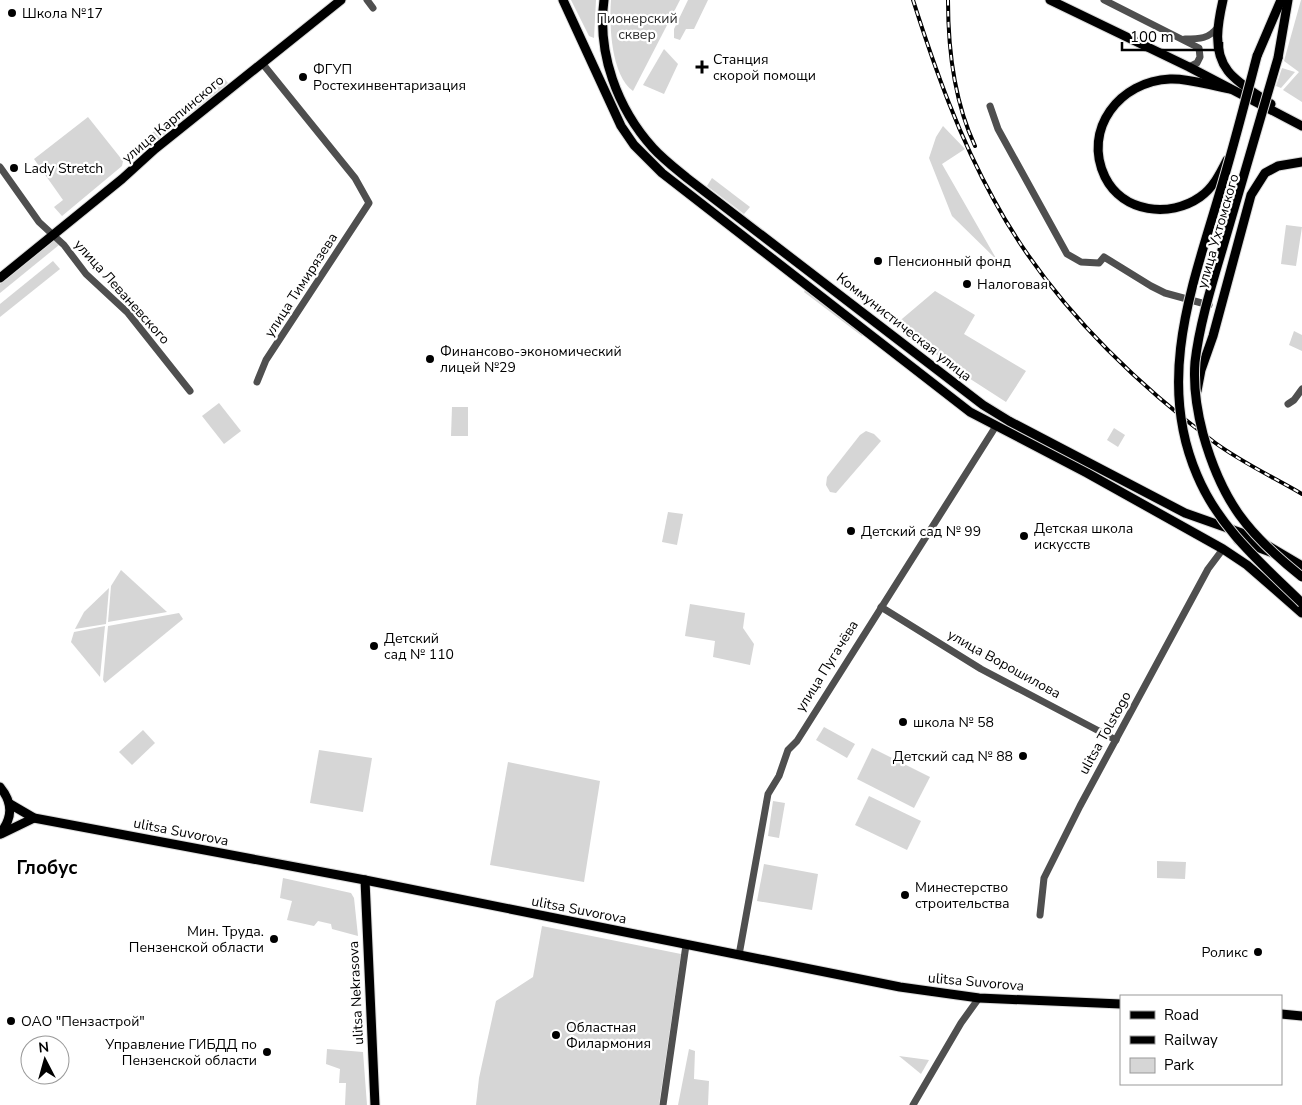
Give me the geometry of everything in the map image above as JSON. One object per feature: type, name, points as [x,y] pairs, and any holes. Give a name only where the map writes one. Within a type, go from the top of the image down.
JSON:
[{"type":"main road","name":"улица Карпинского","points":[[0,278],[155,149],[341,0]]},
{"type":"main road","name":"Коммунистическая улица","points":[[562,0],[617,116],[634,145],[662,173],[946,396],[996,426],[1087,473],[1223,549],[1286,597],[1302,613]]},
{"type":"main road","name":"Коммунистическая улица","points":[[604,0],[603,26],[608,69],[633,120],[653,148],[687,178],[891,336],[1002,417],[1198,519],[1253,537],[1299,564]]},
{"type":"main road","points":[[1050,0],[1189,67],[1298,125]]},
{"type":"main road","points":[[1223,0],[1218,27],[1220,57],[1228,72],[1298,125]]},
{"type":"main road","points":[[1281,0],[1257,56],[1183,320],[1180,341],[1179,400],[1186,439],[1197,475],[1216,509],[1244,547],[1302,603]]},
{"type":"main road","points":[[1288,0],[1278,58],[1217,268],[1198,343],[1195,364],[1196,398],[1212,467],[1228,497],[1264,545],[1302,577]]},
{"type":"main road","points":[[1230,89],[1170,79],[1139,85],[1112,105],[1104,121],[1099,139],[1100,156],[1105,177],[1124,199],[1139,207],[1152,210],[1172,210],[1201,196],[1216,181],[1233,147]]},
{"type":"main road","points":[[1196,398],[1201,370],[1213,336],[1251,195],[1265,173],[1278,166],[1302,162]]},
{"type":"main road","name":"улица Пугачёва","points":[[996,426],[1002,417]]},
{"type":"main road","points":[[1198,519],[1247,544],[1299,564]]},
{"type":"main road","points":[[1234,556],[1236,546],[1247,544]]},
{"type":"main road","points":[[0,787],[8,797],[10,804],[7,825],[0,834]]},
{"type":"main road","name":"ulitsa Suvorova","points":[[10,804],[34,818],[365,880],[900,987],[979,998],[1120,1004]]},
{"type":"main road","points":[[0,834],[34,818]]},
{"type":"main road","name":"ulitsa Nekrasova","points":[[365,880],[375,1105]]},
{"type":"main road","points":[[1282,1014],[1302,1016]]},
{"type":"street","points":[[367,0],[373,8]]},
{"type":"street","points":[[1104,0],[1185,38],[1199,48],[1200,57],[1197,64],[1189,67]]},
{"type":"street","points":[[1185,38],[1201,38],[1212,35],[1218,27]]},
{"type":"street","name":"улица Тимирязева","points":[[257,382],[266,360],[369,204],[355,178],[262,64]]},
{"type":"street","name":"улица Ухтомского","points":[[990,106],[998,129],[1067,254],[1081,262],[1099,263],[1104,257],[1165,293],[1210,305],[1266,108]]},
{"type":"street","name":"улица Леваневского","points":[[0,167],[39,222],[54,235],[86,274],[128,313],[190,391]]},
{"type":"street","points":[[1288,404],[1294,400],[1302,389]]},
{"type":"street","name":"улица Пугачёва","points":[[739,955],[768,794],[779,776],[788,750],[797,741],[996,426]]},
{"type":"street","name":"ulitsa Tolstogo","points":[[1040,915],[1044,878],[1208,569],[1223,549]]},
{"type":"street","name":"улица Ворошилова","points":[[881,607],[981,669],[1116,740]]},
{"type":"street","points":[[663,1105],[686,945]]},
{"type":"street","points":[[914,1105],[961,1023],[979,998]]},
{"type":"green space","points":[[571,0],[596,0],[594,38],[589,36]]},
{"type":"green space","name":"Пионерский сквер","points":[[611,0],[680,0],[633,91],[620,74],[616,62],[611,35]]},
{"type":"green space","points":[[688,0],[708,0],[694,29],[686,29],[680,40],[674,38],[674,29]]},
{"type":"green space","points":[[1301,0],[1302,102],[1283,90],[1299,72],[1284,61]]},
{"type":"green space","points":[[664,49],[678,64],[664,94],[643,85]]},
{"type":"green space","points":[[1282,68],[1295,72],[1281,88],[1276,86]]},
{"type":"green space","points":[[222,76],[228,83],[155,142],[147,137]]},
{"type":"green space","points":[[88,117],[123,161],[122,166],[62,216],[54,207],[63,200],[34,159]]},
{"type":"green space","points":[[943,126],[965,149],[942,164],[997,260],[952,216],[929,158],[936,137]]},
{"type":"green space","points":[[712,178],[750,207],[744,214],[707,186]]},
{"type":"green space","points":[[1286,225],[1302,227],[1296,266],[1281,264]]},
{"type":"green space","points":[[54,240],[59,245],[0,293],[0,284]]},
{"type":"green space","points":[[53,261],[60,269],[0,317],[0,304]]},
{"type":"green space","points":[[809,284],[866,330],[862,336],[804,292]]},
{"type":"green space","points":[[935,291],[975,315],[964,334],[1026,371],[1006,402],[961,373],[896,324]]},
{"type":"green space","points":[[1294,331],[1302,335],[1302,351],[1289,345]]},
{"type":"green space","points":[[219,403],[241,431],[224,444],[202,416]]},
{"type":"green space","points":[[452,407],[468,407],[468,436],[451,436]]},
{"type":"green space","points":[[1114,428],[1125,435],[1118,447],[1107,440]]},
{"type":"green space","points":[[866,431],[874,434],[881,441],[836,493],[830,492],[826,485],[827,477],[860,435]]},
{"type":"green space","points":[[668,512],[683,514],[677,545],[662,542]]},
{"type":"green space","points":[[121,570],[167,612],[108,622],[111,586]]},
{"type":"green space","points":[[109,588],[106,624],[75,629],[84,612]]},
{"type":"green space","points":[[690,604],[745,613],[743,628],[754,644],[750,665],[713,657],[715,641],[685,636]]},
{"type":"green space","points":[[179,613],[183,619],[105,683],[103,680],[108,626]]},
{"type":"green space","points":[[105,626],[100,677],[71,642],[74,632]]},
{"type":"green space","points":[[824,727],[855,744],[847,758],[816,740]]},
{"type":"green space","points":[[143,730],[155,743],[132,765],[119,752]]},
{"type":"green space","points":[[872,748],[930,777],[914,808],[857,779]]},
{"type":"green space","points":[[319,750],[372,758],[363,812],[310,803]]},
{"type":"green space","points":[[508,762],[600,781],[584,882],[490,865]]},
{"type":"green space","points":[[869,796],[921,821],[907,850],[855,825]]},
{"type":"green space","points":[[773,801],[785,803],[779,838],[768,836]]},
{"type":"green space","points":[[1157,861],[1186,862],[1185,879],[1157,878]]},
{"type":"green space","points":[[764,864],[818,874],[812,910],[757,901]]},
{"type":"green space","points":[[283,878],[351,893],[354,898],[358,936],[332,929],[331,924],[318,921],[314,926],[287,920],[292,901],[280,898]]},
{"type":"green space","points":[[542,926],[681,954],[659,1105],[476,1105],[479,1078],[496,1001],[533,977]]},
{"type":"green space","points":[[327,1049],[363,1052],[367,1105],[345,1105],[346,1083],[339,1083],[340,1069],[326,1064]]},
{"type":"green space","points":[[689,1049],[695,1051],[694,1079],[709,1081],[708,1105],[678,1105]]},
{"type":"green space","points":[[899,1056],[929,1060],[921,1074]]},
{"type":"railway","points":[[913,0],[939,77],[981,176],[1015,235],[1038,269],[1091,333],[1120,362],[1182,417],[1224,449],[1302,494]]},
{"type":"railway","points":[[948,0],[949,37],[957,93],[975,146]]},
{"type":"place","name":"Школа №17","points":[[12,13]]},
{"type":"place","name":"Станция скорой помощи","points":[[702,67]]},
{"type":"place","name":"ФГУП Ростехинвентаризация","points":[[303,77]]},
{"type":"place","name":"Lady Stretch","points":[[14,168]]},
{"type":"place","name":"Пенсионный фонд","points":[[878,261]]},
{"type":"place","name":"Налоговая","points":[[967,284]]},
{"type":"place","name":"Финансово-экономический лицей №29","points":[[430,359]]},
{"type":"place","name":"Детский сад № 99","points":[[851,531]]},
{"type":"place","name":"Детская школа искусств","points":[[1024,536]]},
{"type":"place","name":"Детский сад № 110","points":[[374,646]]},
{"type":"place","name":"школа № 58","points":[[903,722]]},
{"type":"place","name":"Детский сад № 88","points":[[1023,756]]},
{"type":"place","name":"Минестерство строительства","points":[[905,895]]},
{"type":"place","name":"Мин. Труда. Пензенской области","points":[[274,939]]},
{"type":"place","name":"Роликс","points":[[1258,952]]},
{"type":"place","name":"ОАО \"Пензастрой\"","points":[[11,1021]]},
{"type":"place","name":"Областная Филармония","points":[[556,1035]]},
{"type":"place","name":"Управление ГИБДД по Пензенской области","points":[[267,1052]]},
{"type":"district","name":"Глобус","points":[[47,868]]}]
